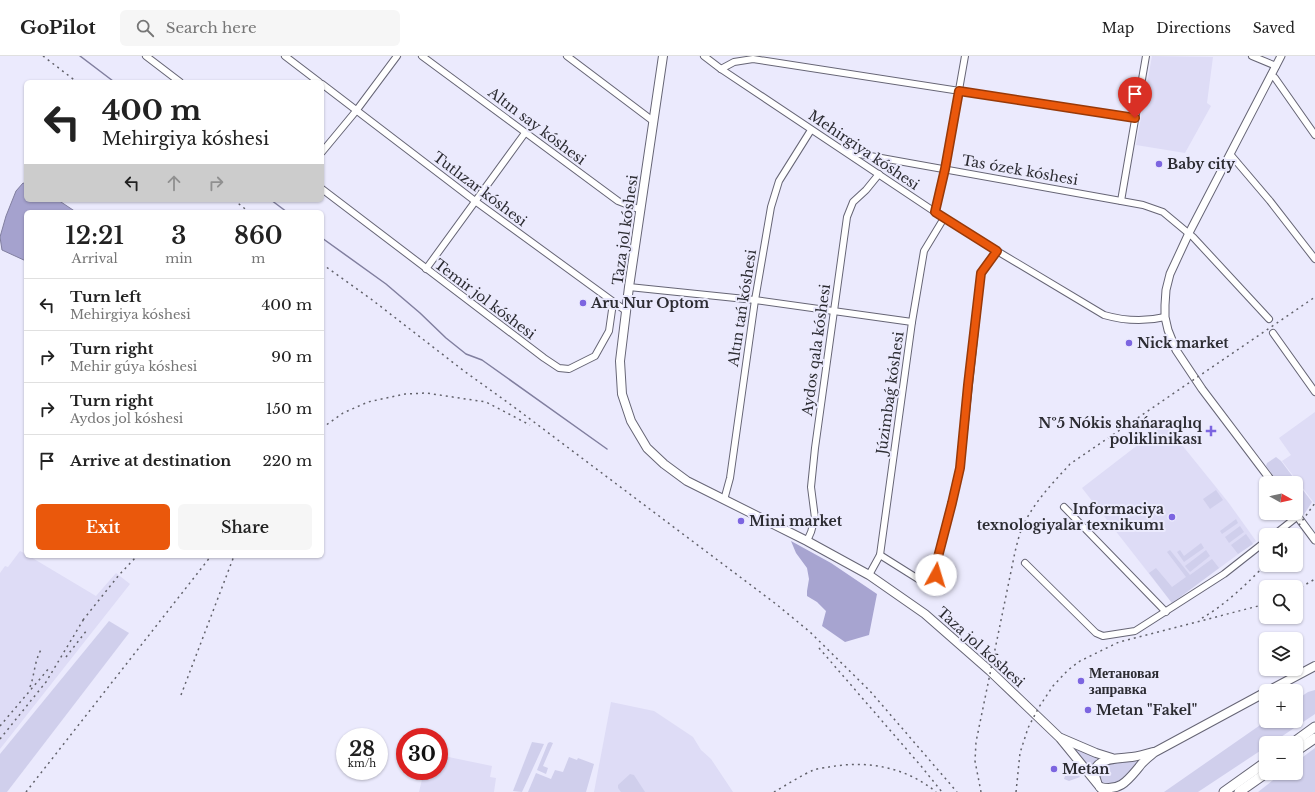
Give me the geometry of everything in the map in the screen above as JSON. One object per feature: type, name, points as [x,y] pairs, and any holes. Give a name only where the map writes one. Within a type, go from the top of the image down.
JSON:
[{"type":"main road","name":"Taza jol kóshesi","points":[[663,56],[620,361],[622,394],[631,421],[647,448],[664,464],[687,481],[807,541],[869,575],[925,614],[990,671],[1060,738],[1100,788]]},
{"type":"main road","points":[[1282,684],[1315,666]]},
{"type":"main road","points":[[1155,752],[1113,758],[1103,761],[1098,765],[1095,771],[1095,777],[1100,788],[1112,792],[1124,787],[1140,765],[1155,752],[1259,696]]},
{"type":"main road","points":[[1303,736],[1315,727]]},
{"type":"main road","points":[[1060,738],[1096,754],[1113,758]]},
{"type":"main road","points":[[1303,746],[1315,738]]},
{"type":"main road","points":[[1224,792],[1259,767]]},
{"type":"main road","points":[[1128,790],[1132,775]]},
{"type":"main road","points":[[1240,792],[1259,778]]},
{"type":"street","points":[[146,56],[177,80]]},
{"type":"street","points":[[286,56],[316,80]]},
{"type":"street","points":[[324,150],[397,56]]},
{"type":"street","name":"Altın say kóshesi","points":[[422,56],[618,201],[641,210]]},
{"type":"street","points":[[567,56],[653,121]]},
{"type":"street","name":"Mehirgiya kóshesi","points":[[704,56],[811,130],[944,218],[1104,315],[1121,320],[1151,320],[1165,317]]},
{"type":"street","points":[[935,212],[945,169],[965,56]]},
{"type":"street","points":[[1121,201],[1146,56]]},
{"type":"street","points":[[1252,56],[1276,66]]},
{"type":"street","points":[[1268,476],[1188,370],[1171,340],[1165,317],[1166,290],[1170,274],[1189,233],[1281,56]]},
{"type":"street","points":[[721,69],[734,62],[753,59],[1135,118]]},
{"type":"street","points":[[1271,75],[1275,78],[1315,135]]},
{"type":"street","name":"Tutlızar kóshesi","points":[[324,86],[475,201],[626,311]]},
{"type":"street","name":"Altın tań kóshesi","points":[[724,500],[730,478],[755,300],[771,207],[779,181],[811,130]]},
{"type":"street","points":[[426,269],[525,133]]},
{"type":"street","name":"Tas ózek kóshesi","points":[[844,151],[1143,205],[1163,212],[1189,233],[1269,319]]},
{"type":"street","points":[[1230,154],[1270,201],[1315,259]]},
{"type":"street","name":"Aydos qala kóshesi","points":[[807,541],[815,518],[811,487],[815,448],[847,217],[853,202],[866,190],[879,174]]},
{"type":"street","name":"Temir jol kóshesi","points":[[324,191],[559,368],[568,369],[595,356],[608,330],[613,303]]},
{"type":"street","name":"Júzimbaǵ kóshesi","points":[[869,575],[880,555],[912,322],[924,251],[944,218]]},
{"type":"street","points":[[880,555],[923,582],[929,581],[936,575],[938,557],[960,468],[981,273],[997,251]]},
{"type":"street","points":[[630,287],[755,300],[912,322]]},
{"type":"street","points":[[1274,333],[1315,392]]},
{"type":"street","points":[[1064,507],[1166,612]]},
{"type":"street","points":[[1282,528],[1291,520]]},
{"type":"street","points":[[1301,520],[1315,540]]},
{"type":"street","points":[[1025,563],[1096,633],[1103,636],[1135,631],[1224,574],[1259,546]]},
{"type":"shaded area","points":[[1152,56],[1213,57],[1207,103],[1211,106],[1185,153],[1136,145]]},
{"type":"shaded area","points":[[23,183],[24,202],[61,202],[73,210],[24,210],[24,260],[2,250],[0,237],[6,216],[16,191]]},
{"type":"shaded area","points":[[1315,412],[1315,504],[1303,488],[1303,476],[1294,476],[1282,461],[1291,455],[1279,438]]},
{"type":"shaded area","name":"Informaciya texnologiyalar texnikumı","points":[[1165,424],[1228,502],[1256,541],[1172,603],[1082,488]]},
{"type":"shaded area","points":[[1276,457],[1292,476],[1274,476],[1266,466],[1267,463]]},
{"type":"shaded area","points":[[1216,490],[1223,500],[1210,509],[1203,499]]},
{"type":"shaded area","points":[[1303,490],[1312,502],[1303,516]]},
{"type":"shaded area","points":[[1236,519],[1238,523],[1222,534],[1220,531]]},
{"type":"shaded area","points":[[1240,526],[1244,532],[1229,543],[1225,537]]},
{"type":"shaded area","points":[[1246,534],[1253,544],[1238,554],[1231,545]]},
{"type":"shaded area","points":[[791,541],[831,563],[877,594],[869,635],[845,642],[822,626],[826,611],[817,602],[807,596],[809,579],[807,568],[796,553]]},
{"type":"shaded area","points":[[1201,543],[1204,548],[1184,562],[1177,552],[1180,550],[1184,556]]},
{"type":"shaded area","points":[[1170,550],[1190,575],[1212,559],[1219,568],[1172,603],[1149,573],[1156,568],[1172,587],[1186,577],[1167,552]]},
{"type":"shaded area","points":[[1206,550],[1210,556],[1190,572],[1185,566]]},
{"type":"shaded area","points":[[20,551],[24,553],[24,558],[32,558],[96,596],[116,573],[130,584],[0,749],[0,573],[5,566],[8,567]]},
{"type":"shaded area","points":[[109,621],[129,633],[7,792],[0,792],[0,754]]},
{"type":"shaded area","points":[[1315,690],[1315,714],[1303,722],[1303,695]]},
{"type":"shaded area","points":[[611,702],[654,711],[693,737],[701,750],[711,759],[733,792],[594,792]]},
{"type":"shaded area","points":[[1259,726],[1259,728],[1294,728],[1282,736],[1259,736],[1259,752],[1198,792],[1164,792]]},
{"type":"shaded area","points":[[532,742],[544,744],[522,792],[513,791]]},
{"type":"shaded area","points":[[548,743],[553,743],[543,766],[548,768],[546,774],[537,770]]},
{"type":"shaded area","points":[[1072,747],[1098,758],[1090,767]]},
{"type":"shaded area","points":[[1315,748],[1315,792],[1258,792],[1273,780],[1303,780],[1303,757]]},
{"type":"shaded area","points":[[448,757],[492,766],[490,777],[496,778],[494,792],[419,792],[422,780],[448,780]]},
{"type":"shaded area","points":[[569,757],[577,760],[578,758],[594,764],[586,792],[528,792],[536,773],[551,779],[555,770],[563,772]]},
{"type":"shaded area","points":[[1138,761],[1119,786],[1104,786],[1099,778],[1099,772],[1109,765]]},
{"type":"shaded area","points":[[1069,764],[1080,777],[1069,781],[1064,779]]},
{"type":"shaded area","points":[[630,774],[634,775],[645,792],[621,792],[618,785]]},
{"type":"waterway","points":[[80,56],[112,80]]},
{"type":"waterway","points":[[274,202],[284,210]]},
{"type":"waterway","points":[[324,239],[386,284],[466,354],[482,360],[607,449]]},
{"type":"railway","points":[[43,56],[74,80]]},
{"type":"railway","points":[[236,202],[246,210]]},
{"type":"railway","points":[[324,265],[371,299],[464,371],[776,604],[810,632],[870,691],[957,792]]},
{"type":"railway","points":[[981,792],[975,761],[976,742],[1015,552],[1021,531],[1032,510],[1043,494],[1070,464],[1315,297]]},
{"type":"railway","points":[[324,427],[343,413],[368,402],[405,394],[426,393],[486,402],[530,425]]},
{"type":"railway","points":[[1297,528],[1315,503]]},
{"type":"railway","points":[[83,620],[119,575],[135,558]]},
{"type":"railway","points":[[26,792],[209,558]]},
{"type":"railway","points":[[181,695],[233,558]]},
{"type":"railway","points":[[1202,618],[1219,607],[1259,572]]},
{"type":"railway","points":[[1303,586],[1315,579]]},
{"type":"railway","points":[[1016,792],[1020,753],[1028,728],[1039,707],[1053,686],[1068,670],[1080,661],[1119,642],[1259,606]]},
{"type":"railway","points":[[0,739],[46,682],[85,617]]},
{"type":"railway","points":[[66,657],[87,630]]},
{"type":"railway","points":[[30,687],[37,658],[42,648]]},
{"type":"railway","points":[[819,648],[942,792]]},
{"type":"railway","points":[[0,726],[50,667]]},
{"type":"railway","points":[[774,792],[816,769],[858,764],[872,765],[899,771],[924,783],[936,792]]},
{"type":"place","name":"Baby city","points":[[1159,164]]},
{"type":"place","name":"Aru Nur Optom","points":[[583,303]]},
{"type":"place","name":"Nick market","points":[[1129,343]]},
{"type":"place","name":"№5 Nókis shańaraqlıq poliklinikası","points":[[1211,431]]},
{"type":"place","name":"Informaciya texnologiyalar texnikumı","points":[[1172,517]]},
{"type":"place","name":"Mini market","points":[[741,521]]},
{"type":"place","name":"Метановая заправка","points":[[1081,681]]},
{"type":"place","name":"Metan \"Fakel\"","points":[[1088,710]]},
{"type":"place","name":"Metan","points":[[1054,769]]},
{"type":"route","points":[[936,575],[938,557],[960,468],[981,273],[997,251],[935,212],[945,169],[959,91],[1135,118]]}]
